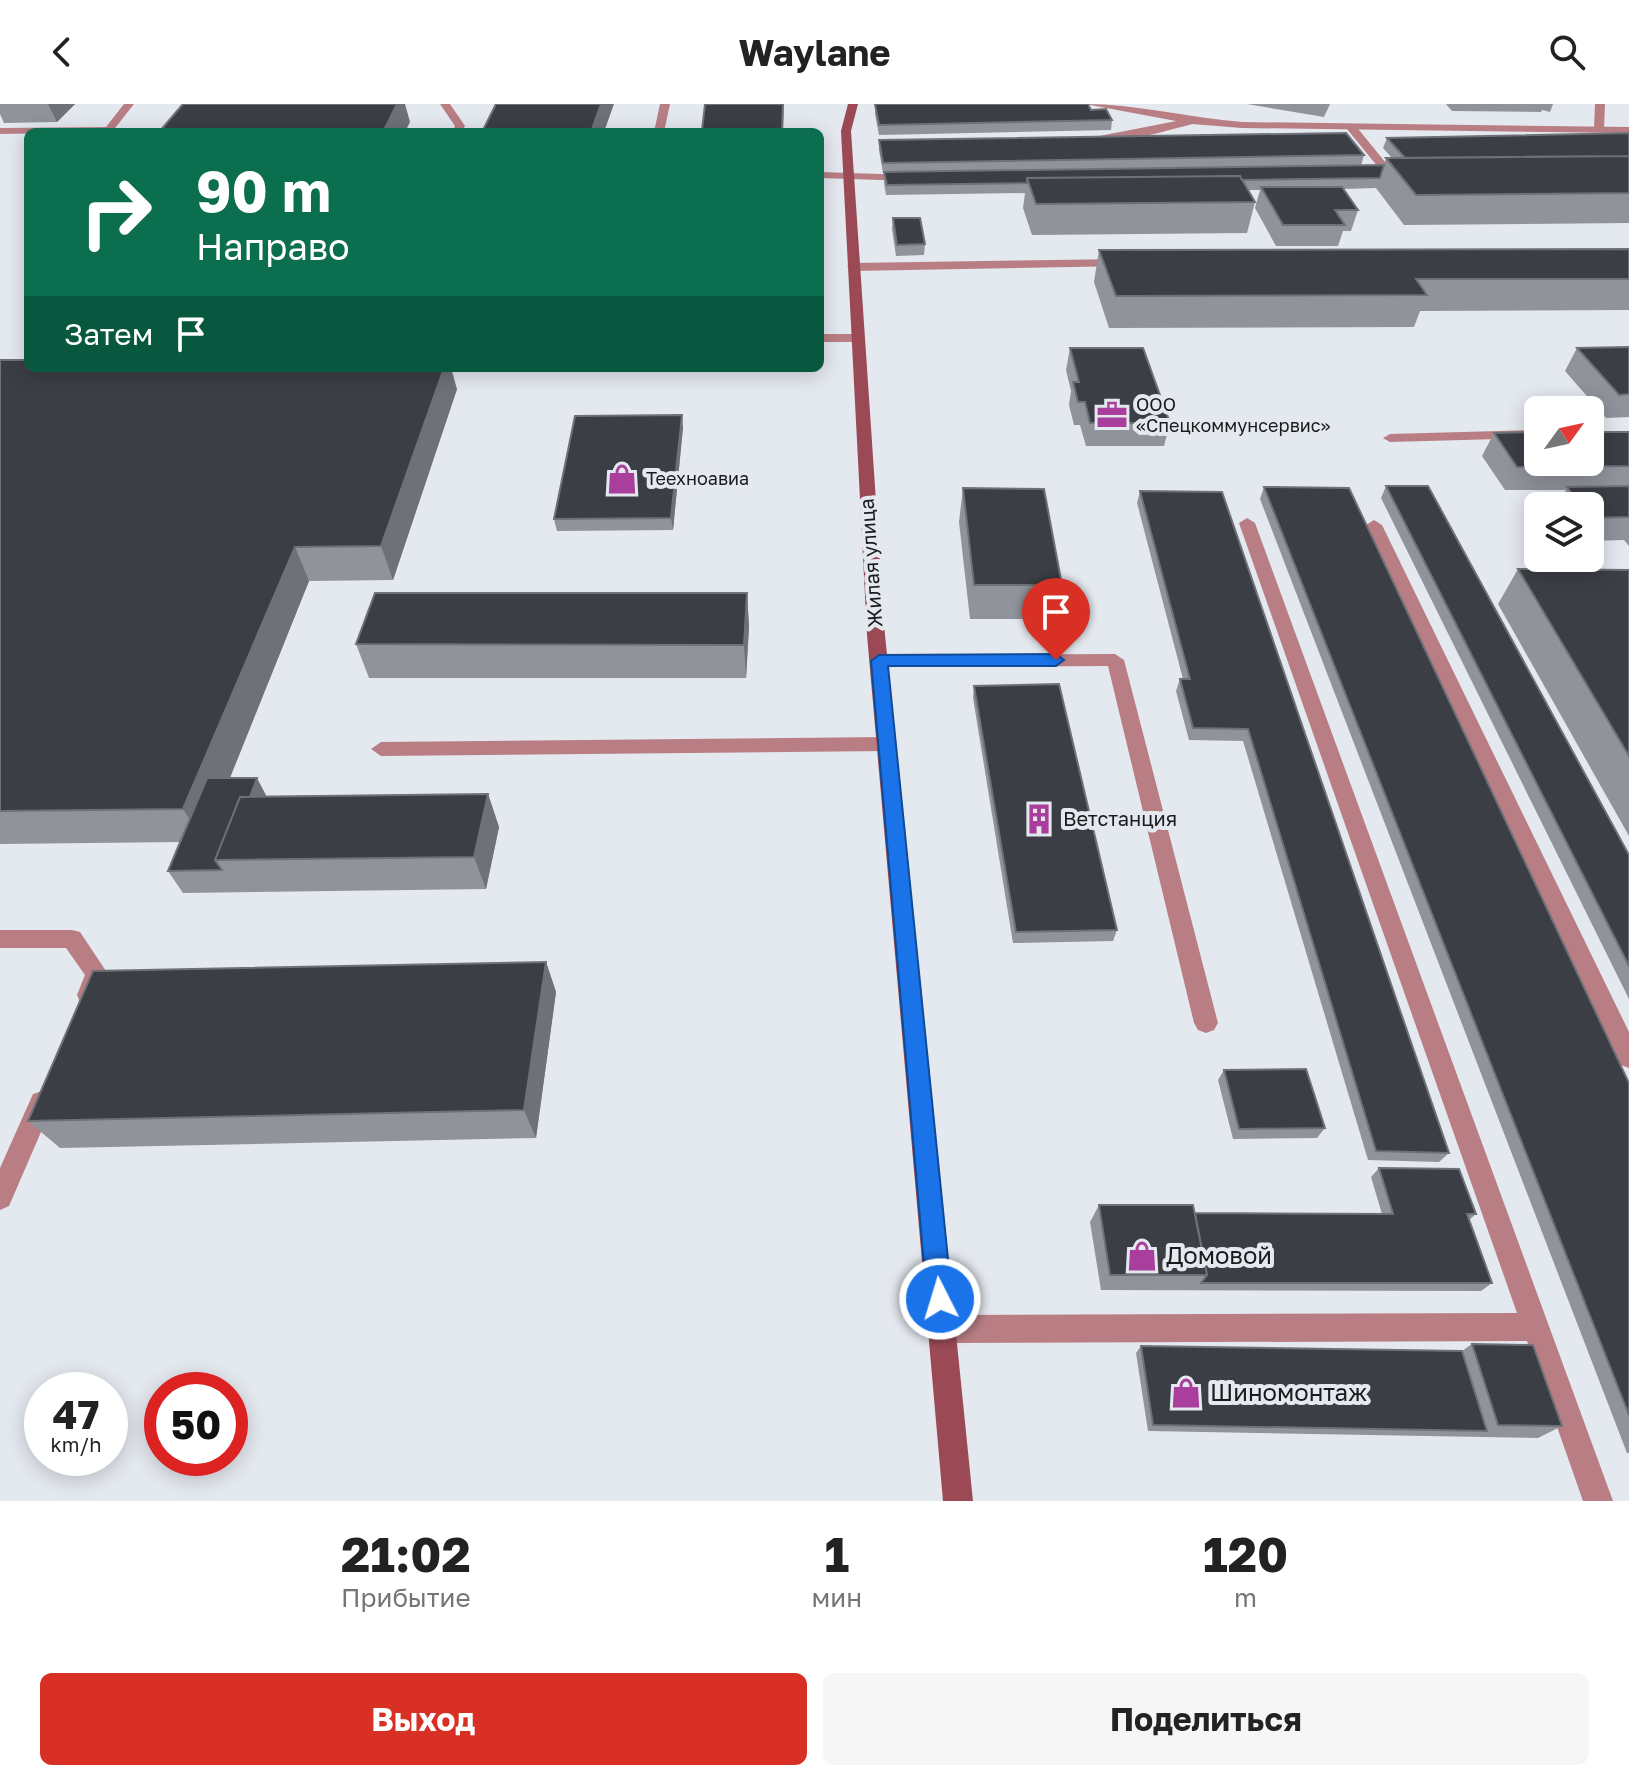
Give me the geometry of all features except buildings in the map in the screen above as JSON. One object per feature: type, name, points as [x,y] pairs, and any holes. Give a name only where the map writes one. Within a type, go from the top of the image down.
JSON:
[{"type":"main road","name":"Жилая улица","points":[[853,104],[846,131],[848,175],[879,661],[958,1501]]},
{"type":"street","points":[[109,128],[129,104]]},
{"type":"street","points":[[445,104],[459,128]]},
{"type":"street","points":[[660,128],[665,104]]},
{"type":"street","points":[[1090,104],[1192,121],[1351,127],[1629,130]]},
{"type":"street","points":[[1599,129],[1600,104]]},
{"type":"street","points":[[1083,139],[1113,138],[1192,121]]},
{"type":"street","points":[[1351,127],[1386,170],[1355,170]]},
{"type":"street","points":[[0,131],[24,131]]},
{"type":"street","points":[[824,175],[926,177]]},
{"type":"street","points":[[853,267],[1139,262]]},
{"type":"street","points":[[824,338],[856,338]]},
{"type":"street","points":[[1390,438],[1524,434]]},
{"type":"street","points":[[1247,523],[1598,1501]]},
{"type":"street","points":[[1374,525],[1629,1057]]},
{"type":"street","points":[[879,661],[1115,660],[1206,1023]]},
{"type":"street","points":[[381,749],[887,744]]},
{"type":"street","points":[[0,939],[72,939],[97,974],[79,1015]]},
{"type":"street","points":[[0,1197],[49,1085]]},
{"type":"street","points":[[943,1329],[1535,1327]]},
{"type":"place","name":"ООО «Спецкоммунсервис»","points":[[1112,415]]},
{"type":"place","name":"Теехноавиа","points":[[622,479]]},
{"type":"place","name":"Ветстанция","points":[[1039,819]]},
{"type":"place","name":"Домовой","points":[[1142,1256]]},
{"type":"place","name":"Шиномонтаж","points":[[1186,1393]]},
{"type":"route","points":[[940,1299],[879,661],[1056,660]]}]
